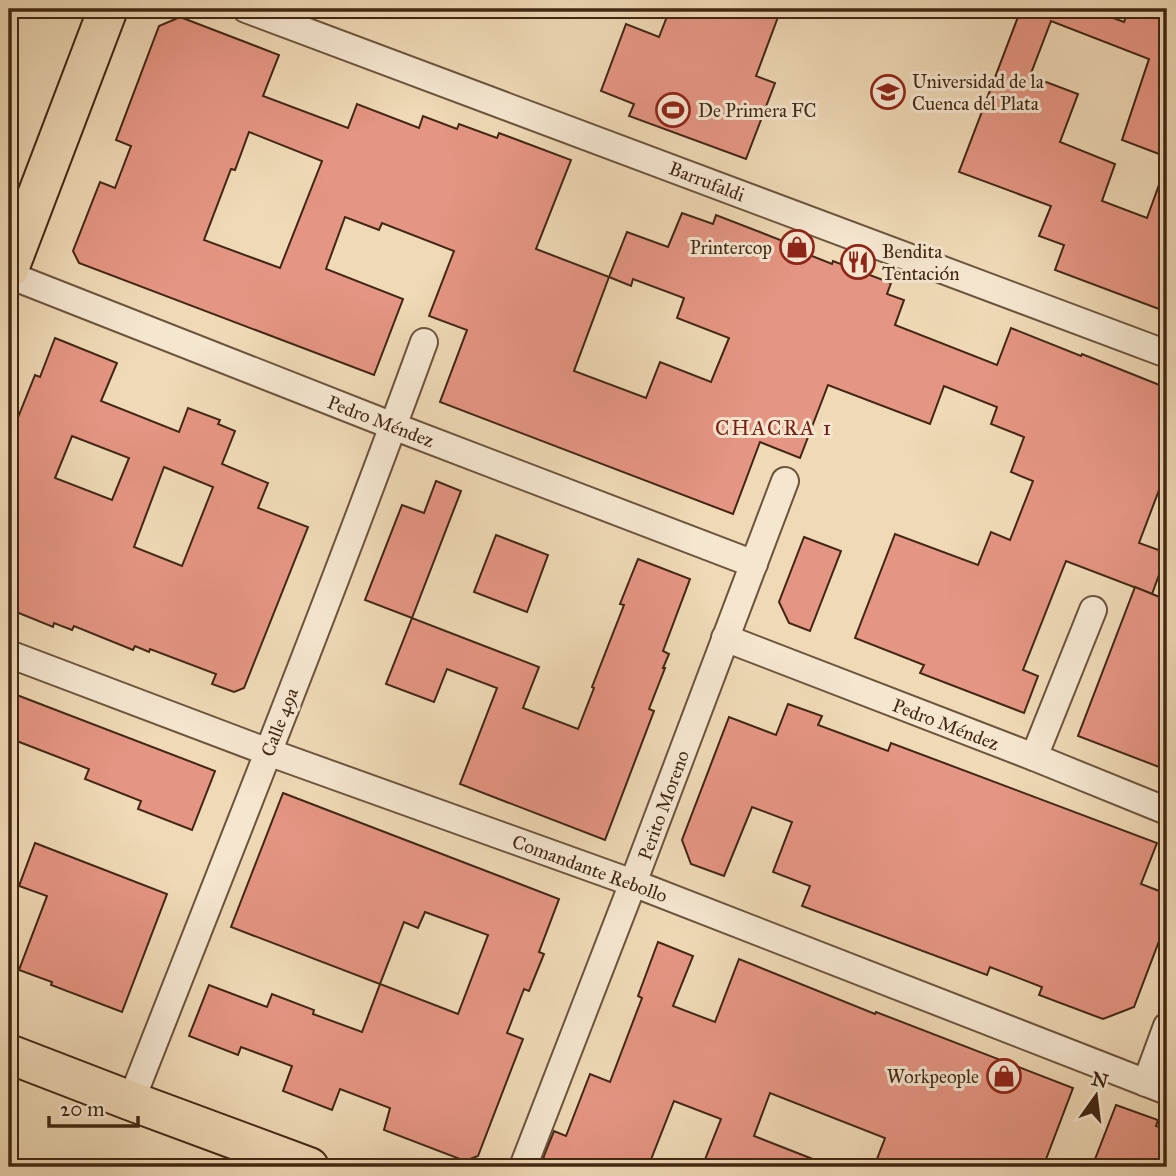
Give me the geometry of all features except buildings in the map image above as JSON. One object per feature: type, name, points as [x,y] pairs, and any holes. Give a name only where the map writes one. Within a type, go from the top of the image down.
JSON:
[{"type":"main road","points":[[9,269],[108,9]]},
{"type":"main road","points":[[9,1054],[309,1167]]},
{"type":"street","name":"Barrufaldi","points":[[246,9],[1167,354]]},
{"type":"street","name":"Pedro Méndez","points":[[9,275],[754,564]]},
{"type":"street","name":"Calle 49a","points":[[131,1101],[268,752],[424,342]]},
{"type":"street","name":"Perito Moreno","points":[[523,1167],[634,883],[785,481]]},
{"type":"street","points":[[1034,757],[1093,610]]},
{"type":"street","name":"Pedro Méndez","points":[[725,638],[1167,811]]},
{"type":"street","name":"Comandante Rebollo","points":[[9,654],[268,752],[634,883],[1157,1087]]},
{"type":"street","points":[[1157,1087],[1167,1026]]},
{"type":"place","name":"Universidad de la Cuenca del Plata","points":[[888,92]]},
{"type":"place","name":"De Primera FC","points":[[673,110]]},
{"type":"place","name":"Printercop","points":[[797,247]]},
{"type":"place","name":"Bendita Tentación","points":[[858,262]]},
{"type":"place","name":"Workpeople","points":[[1004,1076]]},
{"type":"district","name":"CHACRA 1","points":[[774,428]]}]
